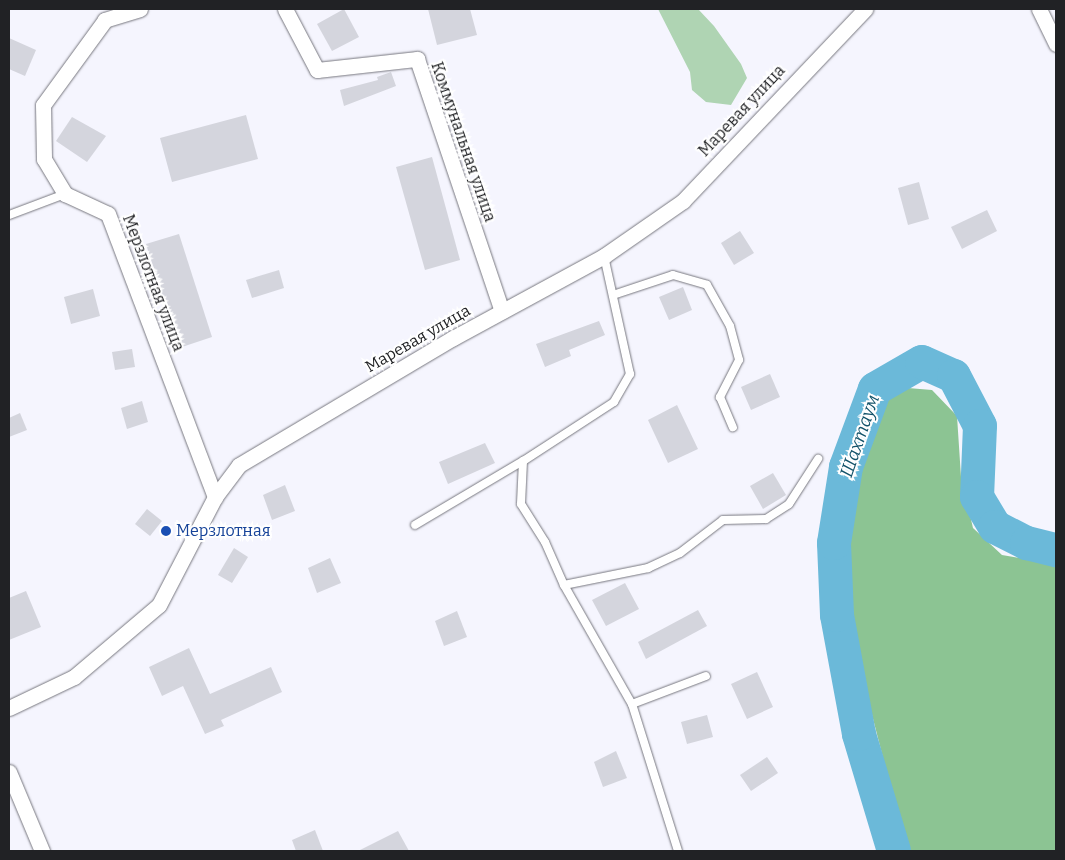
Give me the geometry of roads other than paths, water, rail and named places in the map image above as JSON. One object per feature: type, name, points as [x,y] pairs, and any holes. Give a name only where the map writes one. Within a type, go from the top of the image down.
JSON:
[{"type":"street","points":[[65,194],[44,159],[42,105],[105,20],[140,9]]},
{"type":"street","name":"Коммунальная улица","points":[[285,9],[318,70],[417,59],[502,312]]},
{"type":"street","name":"Маревая улица","points":[[9,708],[74,677],[159,605],[215,497],[239,465],[502,312],[604,256],[683,201],[865,9]]},
{"type":"street","points":[[1039,9],[1056,44]]},
{"type":"street","name":"Мерзлотная улица","points":[[65,194],[108,214],[215,497]]},
{"type":"street","points":[[9,772],[42,851]]},
{"type":"lane","points":[[9,215],[65,194]]},
{"type":"lane","points":[[415,525],[523,461],[614,402],[630,374],[604,256]]},
{"type":"lane","points":[[613,295],[673,275],[706,285],[730,326],[739,360],[720,397],[734,427]]},
{"type":"lane","points":[[564,585],[648,568],[680,553],[723,520],[766,519],[789,504],[818,459]]},
{"type":"lane","points":[[523,461],[521,504],[545,542],[564,585],[632,704],[678,851]]},
{"type":"lane","points":[[632,704],[706,676]]},
{"type":"waterway","name":"Шахтаум","points":[[894,851],[859,734],[837,615],[834,543],[846,467],[875,389],[922,362],[954,376],[980,426],[977,497],[995,527],[1027,543],[1056,550]]},
{"type":"place","name":"Мерзлотная","points":[[166,531]]}]
